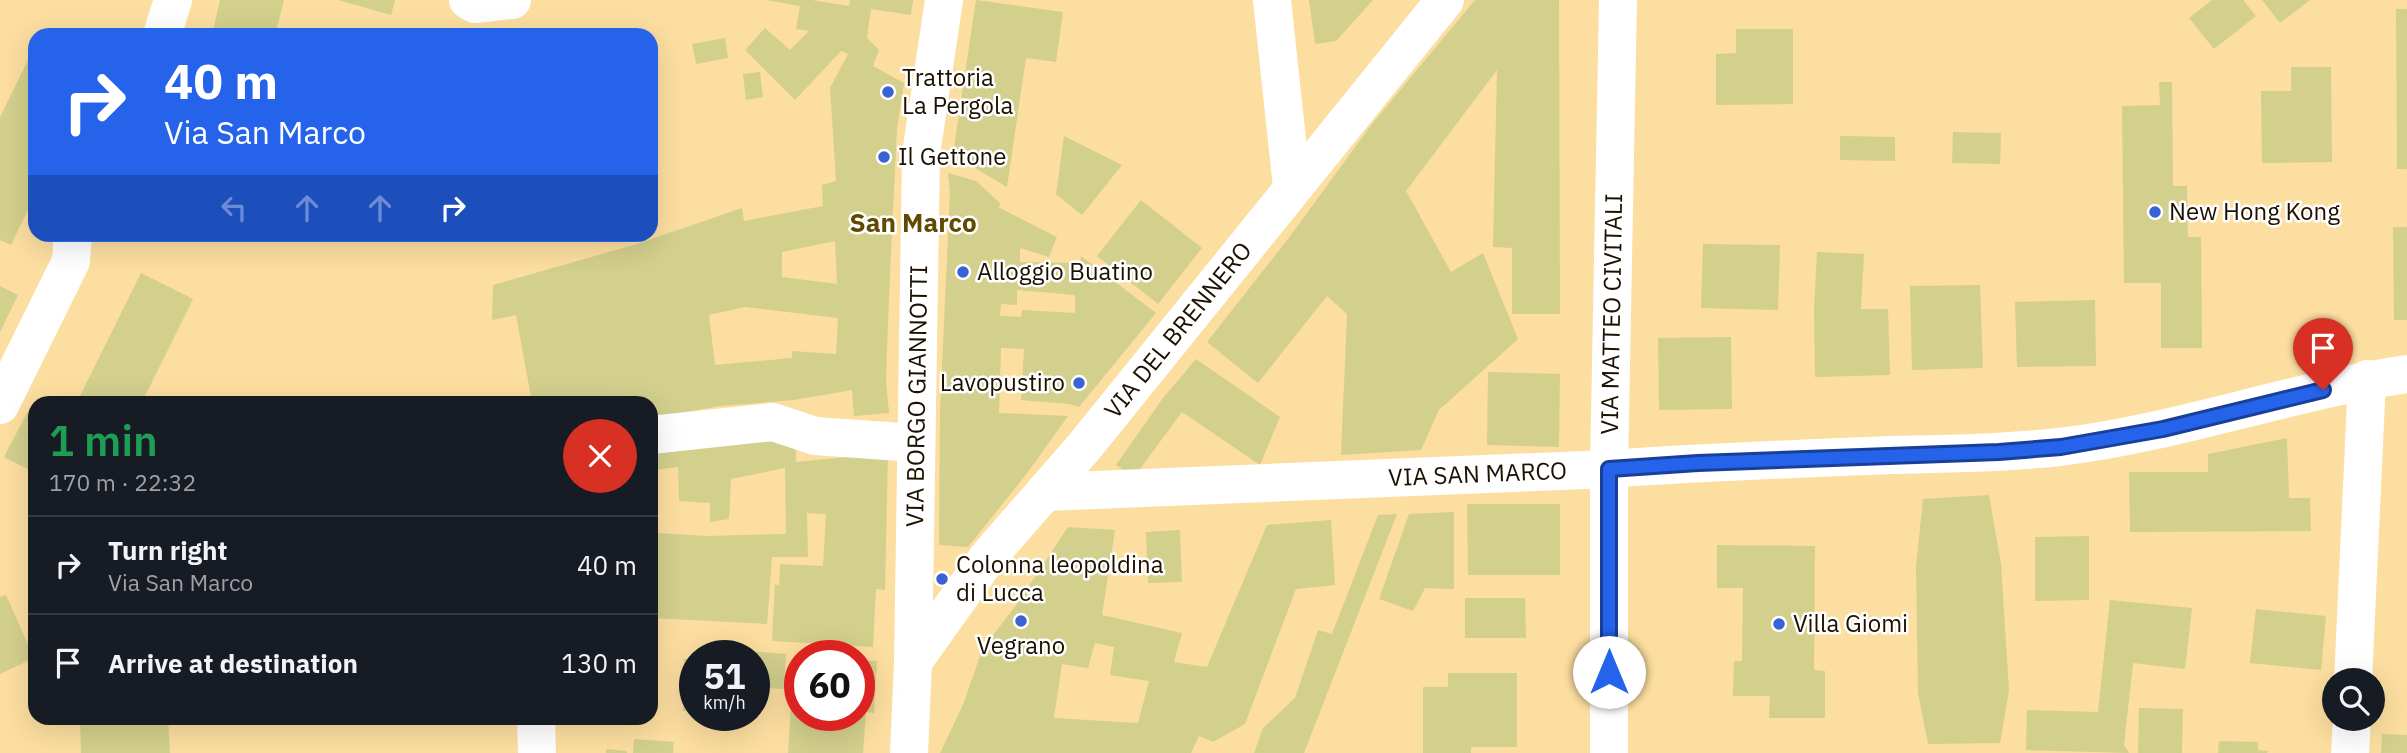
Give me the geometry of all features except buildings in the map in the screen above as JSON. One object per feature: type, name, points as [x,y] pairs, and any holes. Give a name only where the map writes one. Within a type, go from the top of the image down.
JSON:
[{"type":"street","points":[[164,28],[173,0]]},
{"type":"street","points":[[468,0],[475,4],[512,0]]},
{"type":"street","name":"VIA BORGO GIANNOTTI","points":[[909,753],[913,662],[921,154],[944,0]]},
{"type":"street","points":[[1272,0],[1292,187]]},
{"type":"street","name":"VIA DEL BRENNERO","points":[[913,662],[988,557],[1046,492],[1444,0]]},
{"type":"street","name":"VIA MATTEO CIVITALI","points":[[1609,753],[1609,469],[1618,0]]},
{"type":"street","points":[[0,405],[71,261],[72,242]]},
{"type":"street","name":"VIA SAN MARCO","points":[[1046,492],[1999,452],[2061,447],[2163,429],[2367,379],[2407,374]]},
{"type":"street","points":[[2354,668],[2367,379]]},
{"type":"street","points":[[658,434],[773,422],[815,436],[916,443]]},
{"type":"street","points":[[536,725],[537,753]]},
{"type":"street","points":[[2350,753],[2351,731]]},
{"type":"place","name":"Trattoria La Pergola","points":[[888,92]]},
{"type":"place","name":"Il Gettone","points":[[884,157]]},
{"type":"place","name":"New Hong Kong","points":[[2155,212]]},
{"type":"place","name":"Alloggio Buatino","points":[[963,272]]},
{"type":"place","name":"Lavopustiro","points":[[1079,383]]},
{"type":"place","name":"Colonna leopoldina di Lucca","points":[[942,579]]},
{"type":"place","name":"Vegrano","points":[[1021,621]]},
{"type":"place","name":"Villa Giomi","points":[[1779,624]]},
{"type":"district","name":"San Marco","points":[[913,223]]},
{"type":"route","points":[[1609,672],[1609,469],[2061,447],[2163,429],[2323,390]]}]
